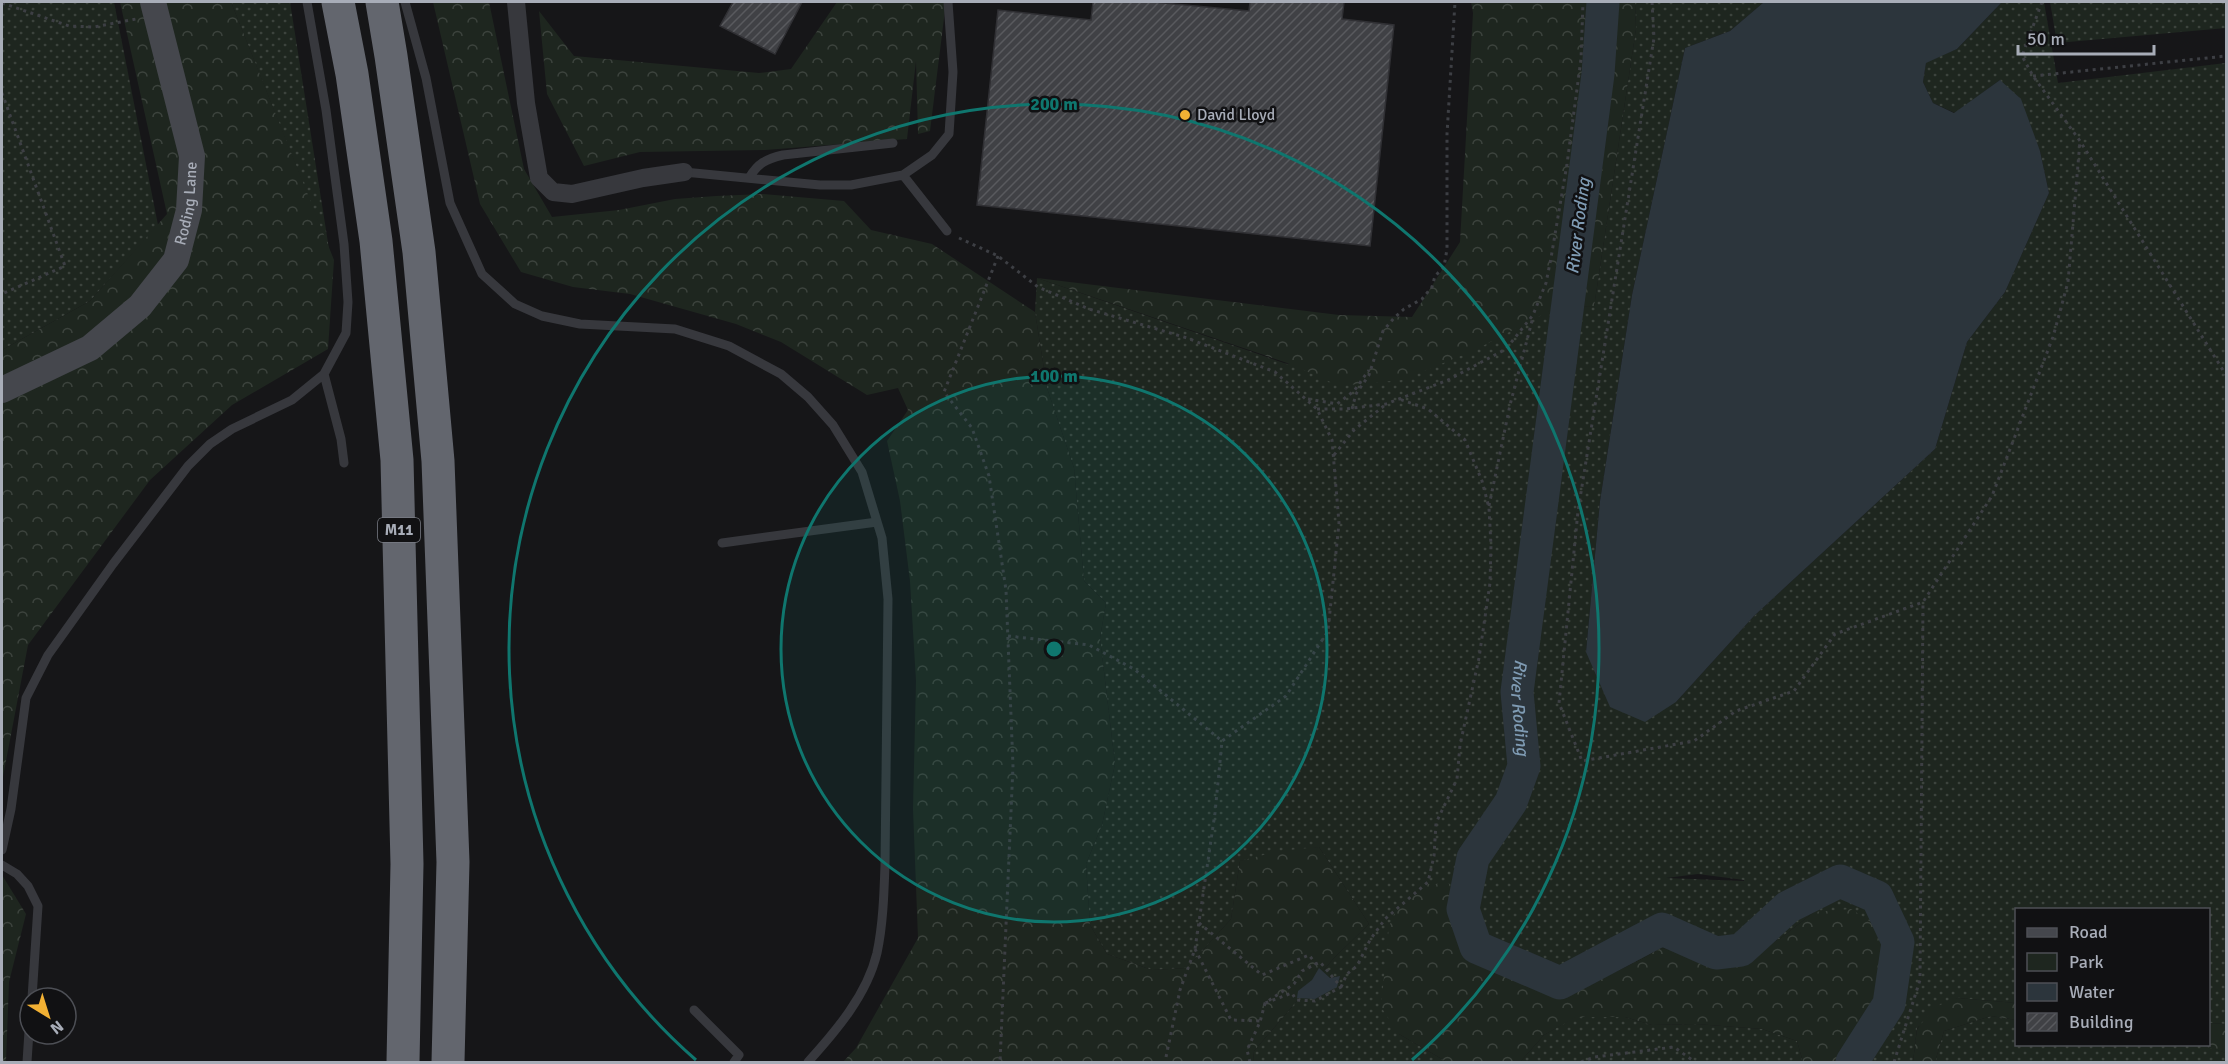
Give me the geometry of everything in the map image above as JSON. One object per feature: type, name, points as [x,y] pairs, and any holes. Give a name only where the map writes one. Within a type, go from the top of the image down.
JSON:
[{"type":"highway","name":"M11","points":[[338,2],[352,74],[376,241],[397,460],[407,864],[403,1062]]},
{"type":"highway","name":"M11","points":[[382,2],[419,252],[438,461],[453,862],[448,1062]]},
{"type":"street","points":[[516,2],[526,103],[539,178],[553,192],[572,194],[643,178],[684,172]]},
{"type":"street","name":"Roding Lane","points":[[2,390],[90,348],[140,306],[176,260],[189,210],[192,156],[154,8]]},
{"type":"lane","points":[[2,850],[11,809],[26,698],[48,655],[113,564],[188,466],[210,444],[232,429],[292,400],[324,374],[346,333],[348,302],[343,233],[326,110],[307,2]]},
{"type":"lane","points":[[405,2],[426,78],[450,203],[482,274],[515,304],[542,316],[580,324],[675,329],[729,346],[781,374],[808,398],[833,424],[862,472],[882,538],[888,599],[883,909],[876,955],[862,993],[827,1041],[808,1062]]},
{"type":"lane","points":[[684,172],[820,185],[851,185],[903,175],[932,155],[949,134],[953,72],[948,2]]},
{"type":"lane","points":[[749,178],[756,166],[783,155],[893,143]]},
{"type":"lane","points":[[903,175],[947,231]]},
{"type":"lane","points":[[324,374],[341,439],[344,463]]},
{"type":"lane","points":[[722,543],[877,522]]},
{"type":"lane","points":[[2,865],[28,886],[38,906],[33,986]]},
{"type":"lane","points":[[694,1010],[739,1055],[734,1062]]},
{"type":"lane","points":[[27,1062],[28,1046]]},
{"type":"path","points":[[1352,408],[1356,394],[1371,368],[1383,331],[1404,309],[1422,299],[1443,267],[1447,249],[1448,134],[1455,2]]},
{"type":"path","points":[[1489,508],[1510,405],[1533,315],[1548,275],[1567,164],[1581,59],[1583,2]]},
{"type":"path","points":[[1652,2],[1654,38],[1578,511],[1559,703],[1582,761],[1694,741],[1736,711],[1794,691],[1835,634],[1923,602]]},
{"type":"path","points":[[2042,2],[2022,56],[2033,76],[2080,141],[2226,375]]},
{"type":"path","points":[[2,5],[69,26],[94,27],[154,8]]},
{"type":"path","points":[[2033,76],[2226,56]]},
{"type":"path","points":[[2,93],[65,266],[2,294]]},
{"type":"path","points":[[1894,1062],[1920,980],[1923,602],[1992,496],[2053,337],[2067,282],[2080,141]]},
{"type":"path","points":[[947,231],[998,256],[1038,286],[1089,309],[1187,338],[1275,372],[1317,408],[1332,440],[1339,523],[1328,631],[1286,696],[1222,741],[1215,813],[1195,948],[1180,990],[1165,1062]]},
{"type":"path","points":[[998,256],[944,392],[972,428],[989,476],[1006,590],[1013,766],[1000,1062]]},
{"type":"path","points":[[1317,408],[1352,408],[1386,404],[1448,380],[1506,349],[1533,315]]},
{"type":"path","points":[[1306,399],[1337,404],[1354,391],[1371,368]]},
{"type":"path","points":[[1264,1003],[1292,993],[1296,1000],[1315,1001],[1341,987],[1347,974],[1358,966],[1370,940],[1385,919],[1428,882],[1434,856],[1436,823],[1457,780],[1460,745],[1479,658],[1490,583],[1489,508],[1482,481],[1466,440],[1428,409],[1399,399]]},
{"type":"path","points":[[1334,456],[1354,430],[1386,404]]},
{"type":"path","points":[[1008,636],[1089,645],[1134,669],[1222,741]]},
{"type":"path","points":[[1199,923],[1262,975],[1309,955],[1316,964]]},
{"type":"path","points":[[1195,948],[1231,1020],[1243,1019],[1260,1022]]},
{"type":"path","points":[[1250,1062],[1247,1050],[1260,1022],[1264,1003],[1294,984],[1302,971],[1320,962],[1341,987]]},
{"type":"path","points":[[1581,1062],[1595,1057],[1674,1047],[1695,1062]]},
{"type":"green space","points":[[2,2],[114,2],[158,225],[90,301],[2,350]]},
{"type":"green space","points":[[120,2],[231,2],[334,260],[328,349],[232,405],[150,480],[28,645],[2,782],[2,350],[90,301],[167,214]]},
{"type":"green space","points":[[231,2],[290,2],[329,249]]},
{"type":"green space","points":[[433,2],[489,2],[524,169],[552,217],[619,210],[675,199],[716,196],[763,194],[844,201],[871,230],[932,244],[1035,312],[1047,388],[1074,468],[1084,581],[1106,603],[1100,638],[1115,764],[1102,825],[1086,864],[1090,925],[1107,954],[1152,970],[1187,968],[1231,919],[1240,861],[1279,851],[1319,847],[1369,924],[1334,958],[1254,1051],[1253,1062],[843,1062],[856,1048],[918,938],[913,809],[916,681],[910,581],[900,501],[887,441],[908,410],[898,388],[867,395],[781,342],[736,324],[630,294],[573,287],[521,272],[480,204]]},
{"type":"green space","points":[[837,2],[946,2],[930,131],[918,134],[916,61],[907,139],[765,150],[640,152],[584,166],[547,94],[539,11],[574,56],[759,73],[791,69]]},
{"type":"green space","points":[[1471,2],[1635,2],[1636,29],[1594,307],[1559,306],[1475,350],[1402,380],[1339,386],[1293,365],[1037,278],[1339,315],[1412,317],[1460,242],[1473,13]]},
{"type":"green space","points":[[1635,2],[1764,2],[1730,31],[1685,48],[1632,295],[1600,501],[1586,652],[1676,702],[1754,616],[1935,449],[1967,342],[2005,292],[2049,193],[2040,151],[2000,80],[1955,113],[1933,103],[1923,82],[1926,62],[1957,49],[2002,2],[2044,2],[2058,83],[2226,63],[2226,1024],[2210,1023],[2210,908],[2015,908],[2015,1003],[1957,998],[1917,1028],[1913,1062],[1840,1062],[1853,1044],[1878,963],[1883,930],[1814,912],[1781,938],[1746,957],[1725,964],[1695,954],[1661,948],[1606,976],[1548,995],[1472,954],[1399,1034],[1447,1062],[1253,1062],[1254,1051],[1334,958],[1369,924],[1319,847],[1240,861],[1231,919],[1187,968],[1152,970],[1107,954],[1090,925],[1086,864],[1102,825],[1115,764],[1100,638],[1106,603],[1084,581],[1074,468],[1047,388],[1035,312],[1037,278],[1287,364],[1549,311],[1559,306],[1594,307],[1636,29]],"holes":[[[1698,874],[1744,881],[1666,878]]]},
{"type":"green space","points":[[2050,2],[2226,2],[2226,28],[2057,43]]},
{"type":"green space","points":[[2,875],[26,914],[9,982],[6,1062],[2,1062]]},
{"type":"green space","points":[[1422,884],[1449,884],[1455,918],[1473,954],[1548,995],[1606,976],[1661,948],[1695,954],[1725,964],[1746,957],[1781,938],[1814,912],[1851,909],[1883,930],[1875,1000],[1853,1044],[1840,1062],[1803,1062],[1797,1041],[1762,1029],[1696,1024],[1652,1025],[1625,1017],[1576,1017],[1544,1035],[1520,1062],[1447,1062],[1399,1034],[1381,1007],[1389,926],[1402,900]]},
{"type":"green space","points":[[1957,998],[2015,1003],[2015,1020],[1991,1016],[1944,1031],[1935,1062],[1913,1062],[1917,1029],[1935,1007]]},
{"type":"green space","points":[[1991,1016],[2015,1020],[2015,1046],[2207,1046],[2226,1053],[2226,1062],[1935,1062],[1944,1031]]},
{"type":"green space","points":[[1575,1017],[1625,1017],[1652,1025],[1696,1024],[1762,1029],[1797,1041],[1803,1062],[1520,1062],[1544,1035]]},
{"type":"green space","points":[[2210,1023],[2226,1024],[2226,1053],[2204,1046],[2210,1046]]},
{"type":"water","points":[[1764,2],[2002,2],[1957,49],[1926,63],[1923,82],[1933,103],[1954,113],[2000,80],[2021,99],[2040,151],[2049,193],[2005,292],[1967,342],[1935,449],[1754,616],[1676,702],[1645,722],[1610,707],[1586,652],[1600,501],[1632,295],[1685,48],[1730,31]]},
{"type":"water","points":[[1319,968],[1330,978],[1340,976],[1337,987],[1315,999],[1297,998],[1298,991],[1312,980]]},
{"type":"building","points":[[733,2],[802,2],[775,54],[720,26]]},
{"type":"building","name":"David Lloyd","points":[[1093,2],[1153,2],[1249,11],[1250,2],[1344,2],[1342,19],[1394,25],[1370,246],[977,205],[998,10],[1091,20]]},
{"type":"waterway","name":"River Roding","points":[[1603,2],[1598,74],[1517,692],[1524,766],[1511,802],[1473,858],[1463,909],[1476,947],[1560,983],[1662,929],[1716,953],[1741,950],[1788,907],[1840,881],[1877,897],[1898,942],[1889,1004],[1852,1062]]},
{"type":"place","name":"David Lloyd","points":[[1185,115]]}]
